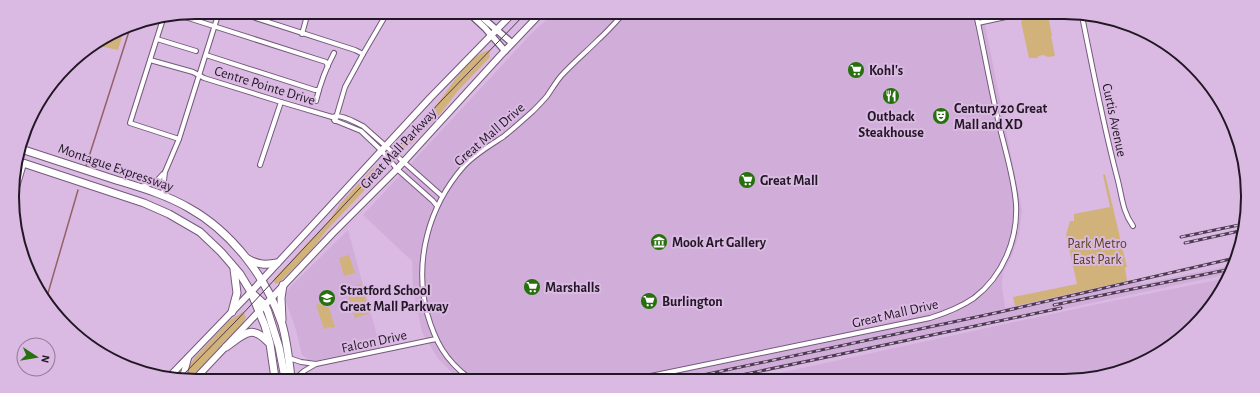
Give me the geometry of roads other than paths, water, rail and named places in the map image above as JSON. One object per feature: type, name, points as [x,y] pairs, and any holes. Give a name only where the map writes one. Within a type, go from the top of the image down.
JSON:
[{"type":"highway","name":"Montague Expressway","points":[[25,150],[166,196],[190,208],[213,225],[236,245],[262,280],[282,324],[291,374]]},
{"type":"highway","name":"Montague Expressway","points":[[22,162],[144,203],[169,214],[200,232],[221,252],[251,292],[270,344],[274,374]]},
{"type":"highway","points":[[246,258],[258,264],[277,263]]},
{"type":"highway","points":[[232,312],[237,293],[233,267]]},
{"type":"highway","points":[[282,324],[281,298],[283,285]]},
{"type":"highway","points":[[251,292],[265,305],[268,312],[279,347],[284,374]]},
{"type":"highway","points":[[226,347],[246,333],[250,332],[259,333],[270,344]]},
{"type":"highway","points":[[271,374],[272,358]]},
{"type":"main road","points":[[475,19],[505,51]]},
{"type":"main road","points":[[484,19],[512,43]]},
{"type":"main road","name":"Great Mall Parkway","points":[[174,372],[251,292],[430,98],[507,19]]},
{"type":"main road","name":"Great Mall Parkway","points":[[201,374],[283,285],[397,169],[535,19]]},
{"type":"main road","points":[[185,374],[188,358]]},
{"type":"street","points":[[190,19],[326,62],[328,66]]},
{"type":"street","points":[[150,60],[199,75],[217,19]]},
{"type":"street","points":[[258,19],[355,50],[363,54]]},
{"type":"street","points":[[302,34],[306,19]]},
{"type":"street","points":[[383,19],[345,87],[335,121],[354,127],[361,131],[403,162],[442,196]]},
{"type":"street","name":"Great Mall Drive","points":[[465,374],[449,360],[436,339],[426,308],[423,288],[423,254],[427,235],[437,206],[442,196],[464,167],[480,152],[508,133],[528,116],[561,77],[618,19]]},
{"type":"street","name":"Great Mall Drive","points":[[660,374],[930,318],[962,305],[974,298],[985,288],[1000,268],[1008,252],[1014,232],[1016,210],[1015,196],[977,19]]},
{"type":"street","points":[[978,23],[996,19]]},
{"type":"street","name":"Curtis Avenue","points":[[1083,20],[1112,161],[1123,205],[1128,219],[1133,226]]},
{"type":"street","points":[[162,22],[130,123],[179,139]]},
{"type":"street","points":[[157,39],[196,51]]},
{"type":"street","points":[[316,101],[334,53]]},
{"type":"street","points":[[206,55],[319,90]]},
{"type":"street","name":"Centre Pointe Drive","points":[[141,187],[152,184],[160,179],[165,172],[179,139],[199,75],[281,102],[332,116],[337,115]]},
{"type":"street","points":[[260,165],[281,102]]},
{"type":"street","points":[[337,115],[363,126],[384,149],[397,169],[437,206]]},
{"type":"street","name":"Centre Pointe Drive","points":[[332,116],[335,121]]},
{"type":"street","name":"Centre Pointe Drive","points":[[165,172],[163,189],[166,196]]},
{"type":"street","name":"Falcon Drive","points":[[301,374],[316,364],[436,339]]},
{"type":"street","name":"Falcon Drive","points":[[289,358],[301,362],[316,364]]},
{"type":"waterway","points":[[86,166],[128,33]]},
{"type":"waterway","points":[[48,293],[78,190]]},
{"type":"tram line","points":[[184,374],[236,321],[442,100],[520,19]]},
{"type":"railway","points":[[1181,237],[1239,225]]},
{"type":"railway","points":[[1185,243],[1238,231]]},
{"type":"railway","points":[[708,374],[1000,312],[1229,259]]},
{"type":"railway","points":[[1054,305],[1225,270]]},
{"type":"railway","points":[[746,374],[1061,308]]},
{"type":"place","name":"Kohl's","points":[[856,70]]},
{"type":"place","name":"Outback Steakhouse","points":[[891,96]]},
{"type":"place","name":"Century 20 Great Mall and XD","points":[[941,116]]},
{"type":"place","name":"Great Mall","points":[[747,180]]},
{"type":"place","name":"Mook Art Gallery","points":[[659,242]]},
{"type":"place","name":"Marshalls","points":[[532,287]]},
{"type":"place","name":"Stratford School Great Mall Parkway","points":[[327,298]]},
{"type":"place","name":"Burlington","points":[[649,301]]},
{"type":"park label","name":"Park Metro East Park","points":[[1097,252]]}]
